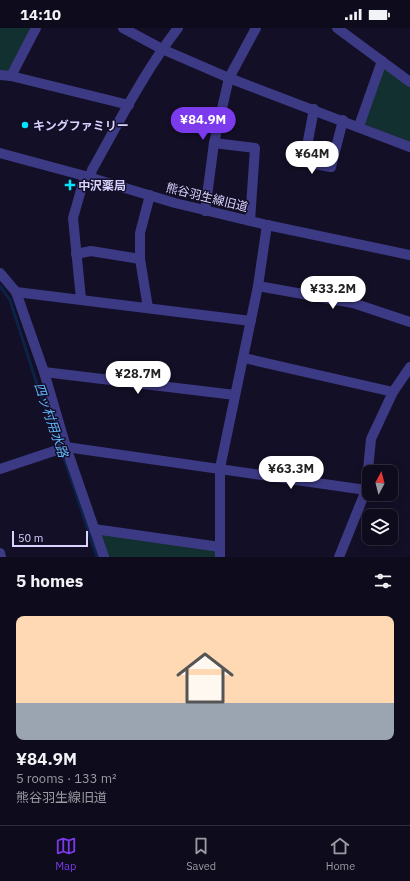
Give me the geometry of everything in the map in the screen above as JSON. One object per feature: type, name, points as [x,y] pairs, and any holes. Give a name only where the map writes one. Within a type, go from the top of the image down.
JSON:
[{"type":"street","points":[[11,76],[36,28]]},
{"type":"street","points":[[123,28],[162,49],[229,78],[359,126],[410,147]]},
{"type":"street","points":[[81,299],[73,218],[88,177],[162,49],[178,28]]},
{"type":"street","points":[[206,211],[214,143],[229,78],[256,28]]},
{"type":"street","points":[[337,28],[410,82]]},
{"type":"street","points":[[359,126],[382,61]]},
{"type":"street","points":[[0,75],[11,76],[129,105]]},
{"type":"street","points":[[314,109],[304,162],[331,167],[343,120]]},
{"type":"street","points":[[214,143],[255,148],[250,221]]},
{"type":"street","name":"熊谷羽生線旧道","points":[[0,153],[206,211],[410,255]]},
{"type":"street","points":[[148,308],[140,259],[140,234],[150,195]]},
{"type":"street","points":[[94,529],[220,552],[220,468],[258,286],[267,225]]},
{"type":"street","points":[[76,254],[91,251],[140,259]]},
{"type":"street","points":[[0,273],[16,292],[44,372],[66,447],[104,557]]},
{"type":"street","points":[[258,286],[353,303],[410,322]]},
{"type":"street","points":[[16,292],[251,321]]},
{"type":"street","points":[[244,358],[393,392]]},
{"type":"street","points":[[368,465],[371,439],[393,392],[410,367]]},
{"type":"street","points":[[44,372],[236,396]]},
{"type":"street","points":[[0,469],[66,447],[362,489]]},
{"type":"street","points":[[339,557],[362,500]]},
{"type":"street","points":[[0,553],[1,557]]},
{"type":"green space","points":[[0,28],[31,28],[9,73],[0,72]]},
{"type":"green space","points":[[383,67],[410,87],[410,143],[364,124]]},
{"type":"green space","points":[[94,529],[220,547],[220,557],[104,557]]},
{"type":"waterway","name":"四ッ村用水路","points":[[0,286],[10,300],[35,378],[97,557]]},
{"type":"place","name":"キングファミリー","points":[[25,125]]},
{"type":"place","name":"中沢薬局","points":[[70,185]]}]
